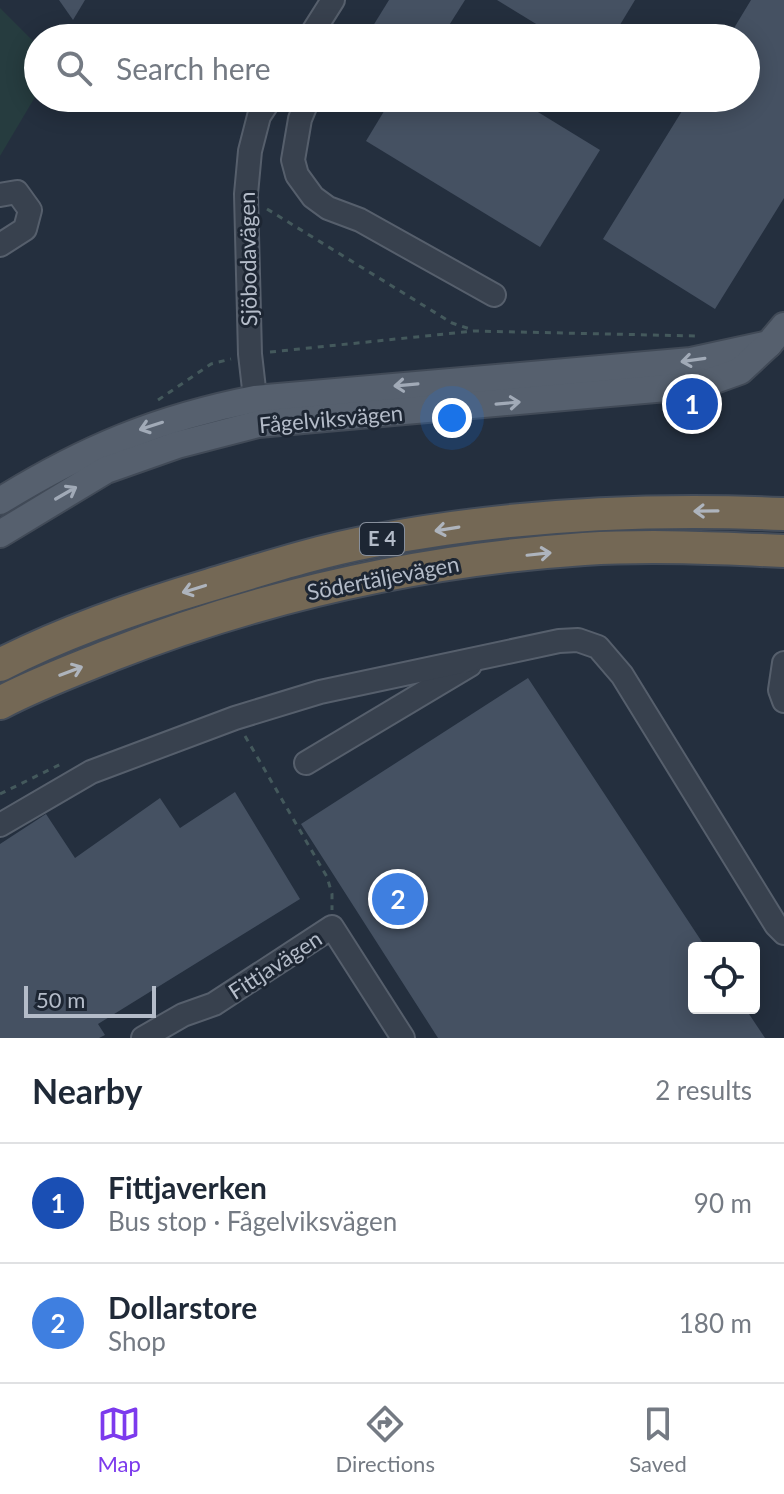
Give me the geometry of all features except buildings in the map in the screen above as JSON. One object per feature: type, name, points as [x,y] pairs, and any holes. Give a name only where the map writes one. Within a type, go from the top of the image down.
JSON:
[{"type":"highway","name":"Södertäljevägen","points":[[0,665],[148,604],[263,569],[372,541],[477,525],[585,514],[716,511],[784,514]]},
{"type":"highway","name":"Södertäljevägen","points":[[0,703],[32,686],[161,635],[272,600],[376,576],[484,559],[585,549],[784,551]]},
{"type":"main road","name":"Fågelviksvägen","points":[[0,501],[75,457],[122,435],[214,407],[256,412],[686,388],[740,371],[779,342]]},
{"type":"main road","name":"Fågelviksvägen","points":[[0,534],[106,470],[256,412]]},
{"type":"street","points":[[318,24],[333,0]]},
{"type":"street","name":"Sjöbodavägen","points":[[256,412],[250,354],[246,194],[250,151],[262,112]]},
{"type":"street","points":[[303,112],[293,160],[297,175],[313,197],[328,208],[360,220],[494,295]]},
{"type":"street","points":[[0,195],[17,192],[30,210],[25,229],[0,245]]},
{"type":"street","points":[[0,825],[91,772],[235,718],[320,692],[489,654],[578,640],[598,647],[622,675],[776,925],[784,933]]},
{"type":"street","points":[[306,763],[489,654]]},
{"type":"street","points":[[784,663],[780,690],[784,701]]},
{"type":"street","name":"Fittjavägen","points":[[143,1038],[183,1015],[214,1004],[332,927],[403,1038]]},
{"type":"path","points":[[246,194],[452,323],[474,331]]},
{"type":"path","points":[[155,402],[211,364],[250,354],[474,331],[699,336]]},
{"type":"path","points":[[235,718],[327,877],[332,894],[332,927]]},
{"type":"green space","points":[[0,8],[24,32],[26,112],[0,156]]},
{"type":"place","name":"Fittjaverken","points":[[692,404]]},
{"type":"place","name":"Dollarstore","points":[[398,899]]}]
